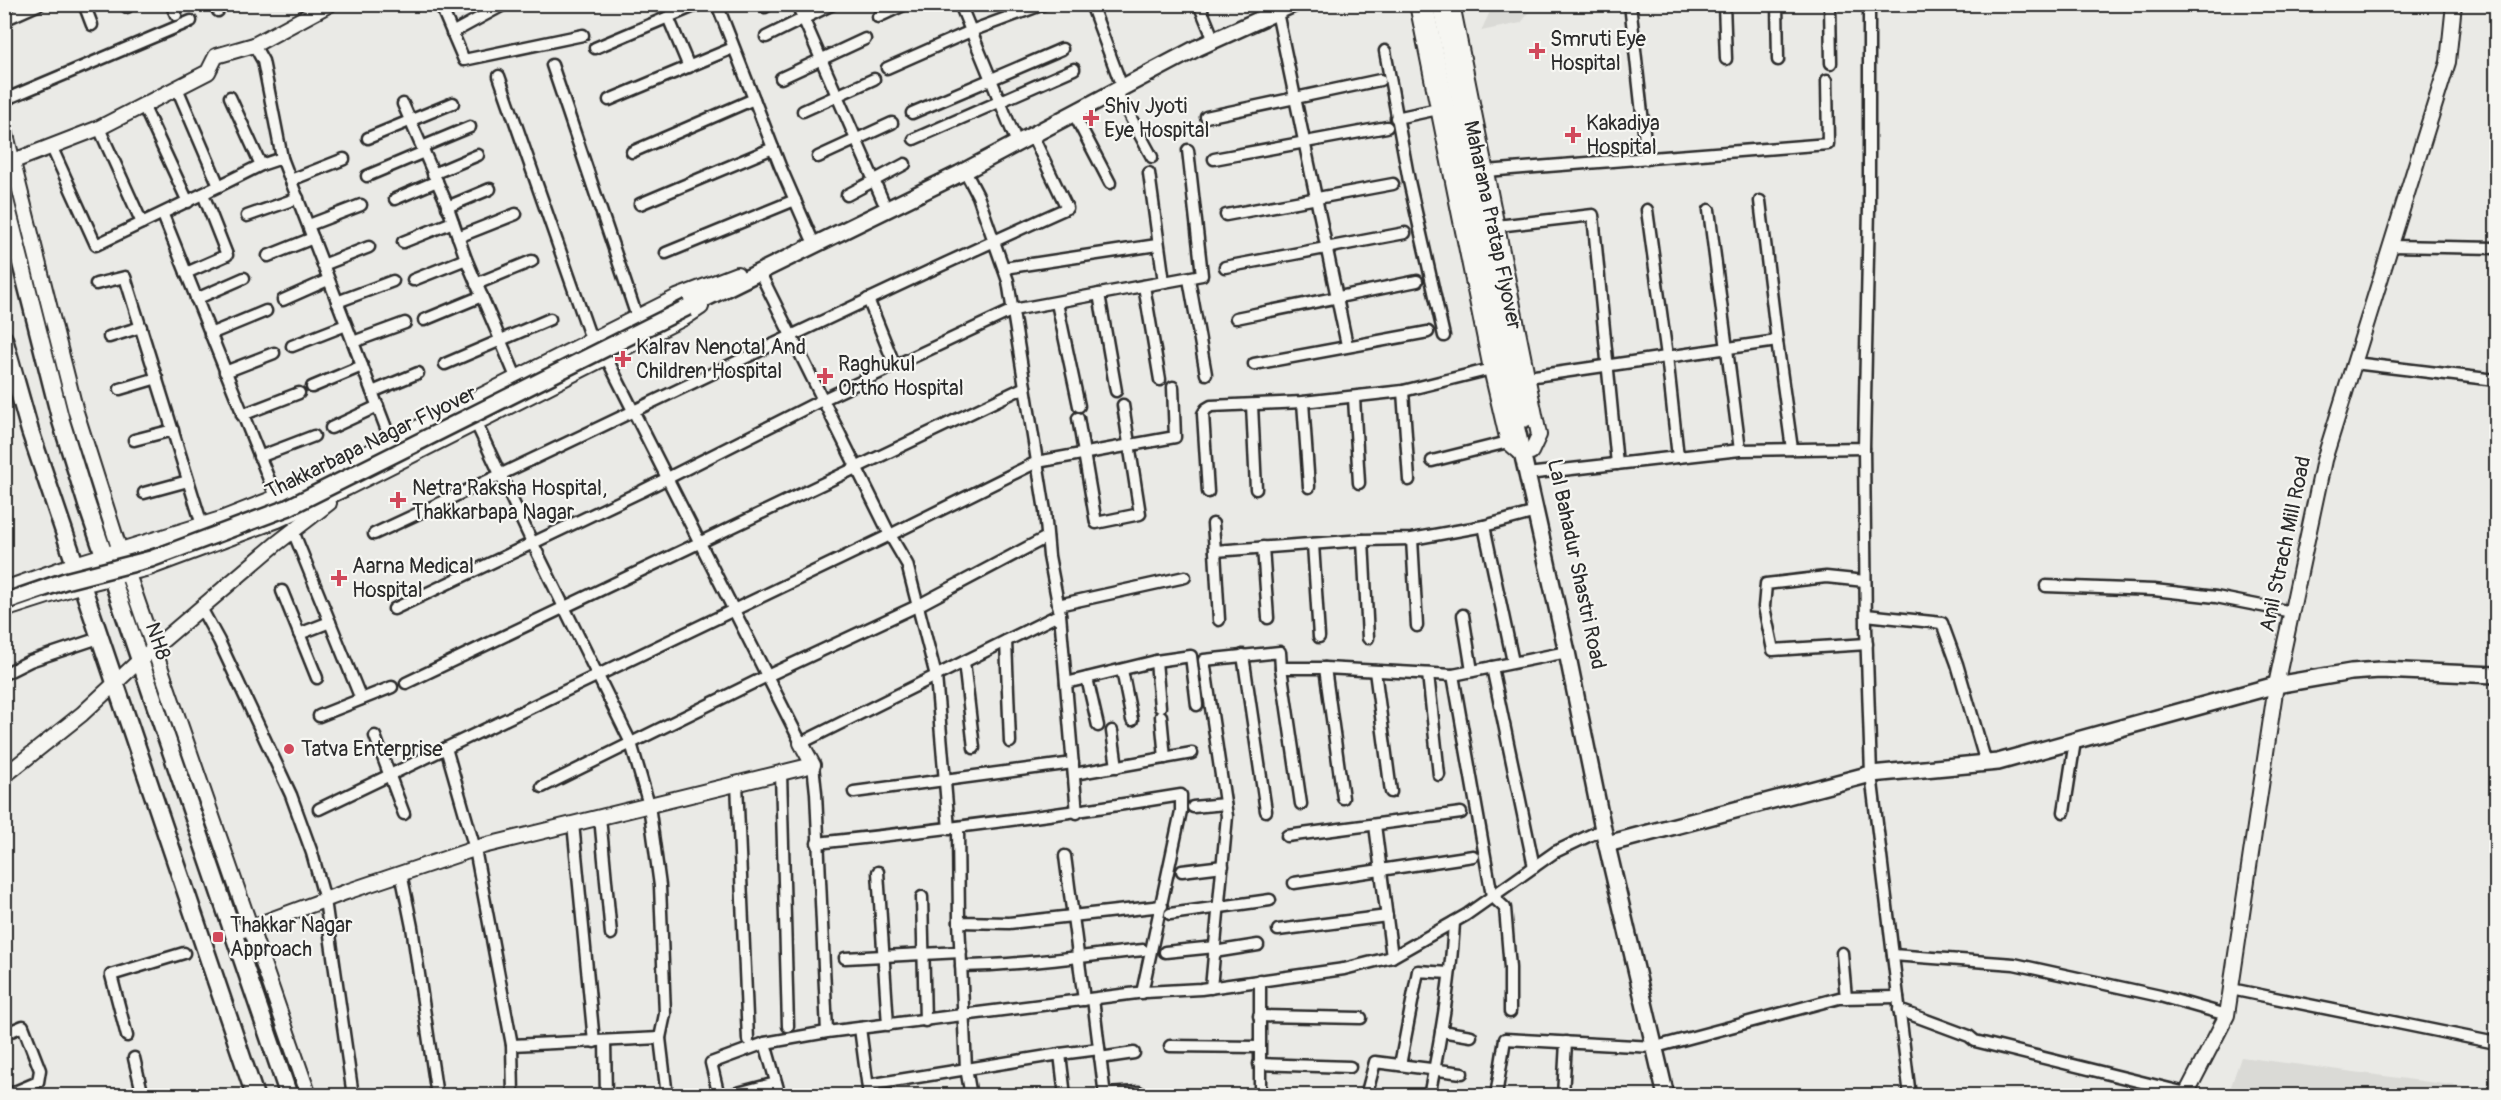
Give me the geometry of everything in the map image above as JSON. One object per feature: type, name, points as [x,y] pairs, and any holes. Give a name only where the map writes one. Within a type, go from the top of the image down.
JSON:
[{"type":"main road","points":[[739,277],[883,201],[963,168],[1210,33],[1268,8],[1294,4]]},
{"type":"main road","name":"Maharana Pratap Flyover","points":[[1425,4],[1474,238],[1527,453]]},
{"type":"main road","name":"Maharana Pratap Flyover","points":[[1440,4],[1520,422]]},
{"type":"main road","points":[[739,277],[759,271],[1032,135],[1117,84],[1197,48],[1268,8]]},
{"type":"main road","name":"NH8","points":[[4,196],[61,421],[112,553],[242,930],[289,1095]]},
{"type":"main road","name":"Thakkarbapa Nagar Flyover","points":[[4,595],[63,575],[149,552],[284,502],[739,277]]},
{"type":"main road","name":"Thakkarbapa Nagar Flyover","points":[[4,602],[65,581],[151,559],[287,508],[685,303]]},
{"type":"main road","points":[[4,339],[30,431],[255,1095]]},
{"type":"main road","name":"Lal Bahadur Shastri Road","points":[[1527,453],[1609,838],[1658,1046],[1675,1095]]},
{"type":"main road","points":[[1531,474],[1536,512],[1609,838],[1871,774],[1998,762],[2276,685],[2350,672],[2380,670],[2496,675]]},
{"type":"main road","points":[[1658,1046],[1666,1095]]},
{"type":"street","points":[[4,20],[22,8],[40,4]]},
{"type":"street","points":[[84,4],[92,25]]},
{"type":"street","points":[[171,4],[176,15]]},
{"type":"street","points":[[9,163],[99,128],[208,72],[216,56],[254,45],[330,4]]},
{"type":"street","points":[[440,4],[464,60],[583,35]]},
{"type":"street","points":[[452,33],[506,4]]},
{"type":"street","points":[[595,48],[699,4]]},
{"type":"street","points":[[717,4],[773,148],[811,237]]},
{"type":"street","points":[[797,4],[883,201]]},
{"type":"street","points":[[766,37],[832,4]]},
{"type":"street","points":[[878,17],[906,4]]},
{"type":"street","points":[[960,4],[1016,138]]},
{"type":"street","points":[[887,68],[971,31],[1044,4]]},
{"type":"street","points":[[1091,4],[1117,84],[1152,157]]},
{"type":"street","points":[[1417,4],[1508,442]]},
{"type":"street","name":"Lal Bahadur Shastri Road","points":[[1452,4],[1539,435],[1527,453]]},
{"type":"street","points":[[1630,4],[1647,159]]},
{"type":"street","points":[[1724,4],[1726,59]]},
{"type":"street","points":[[1777,4],[1778,60]]},
{"type":"street","points":[[1830,4],[1831,63]]},
{"type":"street","points":[[1869,4],[1869,207],[1864,448],[1871,774],[1910,1095]]},
{"type":"street","name":"Anil Strach Mill Road","points":[[2186,1094],[2227,1015],[2276,685],[2324,460],[2448,62],[2454,4]]},
{"type":"street","points":[[1200,5],[1210,33]]},
{"type":"street","points":[[1268,8],[1296,98],[1347,345]]},
{"type":"street","points":[[668,17],[689,67]]},
{"type":"street","points":[[4,100],[191,21]]},
{"type":"street","points":[[781,78],[865,39]]},
{"type":"street","points":[[254,45],[263,61],[282,158],[391,441]]},
{"type":"street","points":[[609,100],[733,48]]},
{"type":"street","points":[[912,113],[1062,49]]},
{"type":"street","points":[[1385,51],[1396,118],[1444,336]]},
{"type":"street","points":[[552,65],[637,316]]},
{"type":"street","points":[[914,139],[1074,69]]},
{"type":"street","points":[[499,76],[591,339]]},
{"type":"street","points":[[802,111],[874,79]]},
{"type":"street","points":[[1206,117],[1380,80]]},
{"type":"street","points":[[1486,171],[1828,144],[1827,80]]},
{"type":"street","points":[[177,88],[219,186]]},
{"type":"street","points":[[231,97],[261,165]]},
{"type":"street","points":[[632,152],[754,99]]},
{"type":"street","points":[[368,138],[453,103]]},
{"type":"street","points":[[403,104],[516,377]]},
{"type":"street","points":[[143,105],[188,202]]},
{"type":"street","points":[[1396,118],[1438,109]]},
{"type":"street","points":[[1073,112],[1110,183]]},
{"type":"street","points":[[818,157],[892,123]]},
{"type":"street","points":[[4,127],[9,163],[112,553]]},
{"type":"street","points":[[367,176],[470,127]]},
{"type":"street","points":[[1214,159],[1387,127]]},
{"type":"street","points":[[99,128],[142,223]]},
{"type":"street","points":[[374,534],[633,412],[791,334],[1067,208],[1032,135]]},
{"type":"street","points":[[52,148],[96,245],[163,215],[261,165],[282,158]]},
{"type":"street","points":[[640,204],[773,148]]},
{"type":"street","points":[[394,609],[824,399],[1013,310],[1202,275],[1188,150]]},
{"type":"street","points":[[395,199],[478,155]]},
{"type":"street","points":[[291,180],[344,159]]},
{"type":"street","points":[[847,195],[906,164]]},
{"type":"street","points":[[963,168],[978,196],[1004,268],[1013,310],[1059,609],[1077,813]]},
{"type":"street","points":[[1149,173],[1157,245],[1164,282]]},
{"type":"street","points":[[1226,215],[1394,184]]},
{"type":"street","points":[[447,207],[490,189]]},
{"type":"street","points":[[186,273],[227,255],[204,194]]},
{"type":"street","points":[[247,216],[298,198]]},
{"type":"street","points":[[666,253],[795,200]]},
{"type":"street","points":[[1760,201],[1792,449]]},
{"type":"street","points":[[309,225],[361,205]]},
{"type":"street","points":[[1647,210],[1678,457]]},
{"type":"street","points":[[1709,210],[1740,450]]},
{"type":"street","points":[[458,237],[516,214]]},
{"type":"street","points":[[163,215],[276,497]]},
{"type":"street","points":[[1497,226],[1593,215],[1617,464]]},
{"type":"street","points":[[403,242],[453,222]]},
{"type":"street","points":[[1226,267],[1405,233]]},
{"type":"street","points":[[268,256],[313,238]]},
{"type":"street","points":[[1004,268],[1157,245]]},
{"type":"street","points":[[2391,246],[2496,248]]},
{"type":"street","points":[[323,265],[369,247]]},
{"type":"street","points":[[413,280],[466,259]]},
{"type":"street","points":[[476,284],[532,261]]},
{"type":"street","points":[[759,271],[890,535],[907,564],[919,605],[936,676],[945,780],[954,828],[966,1068],[970,1095]]},
{"type":"street","points":[[96,284],[125,277],[202,525]]},
{"type":"street","points":[[4,589],[75,564],[202,525],[276,497],[337,469],[676,297],[739,277]]},
{"type":"street","points":[[4,610],[82,585],[120,576],[235,537],[347,488],[686,317],[739,277]]},
{"type":"street","points":[[196,299],[244,278]]},
{"type":"street","points":[[1189,279],[1206,374]]},
{"type":"street","points":[[283,300],[328,280]]},
{"type":"street","points":[[338,302],[393,281]]},
{"type":"street","points":[[1236,318],[1417,281]]},
{"type":"street","points":[[1144,286],[1160,380]]},
{"type":"street","points":[[1099,294],[1116,391]]},
{"type":"street","points":[[424,320],[482,296]]},
{"type":"street","points":[[868,299],[895,366]]},
{"type":"street","points":[[1058,303],[1096,523],[1140,514],[1123,405]]},
{"type":"street","points":[[210,334],[267,311]]},
{"type":"street","points":[[445,364],[550,319]]},
{"type":"street","points":[[353,342],[405,323]]},
{"type":"street","points":[[292,346],[346,325]]},
{"type":"street","points":[[109,337],[141,327]]},
{"type":"street","points":[[1254,364],[1347,345],[1428,332]]},
{"type":"street","points":[[1528,377],[1777,341]]},
{"type":"street","points":[[225,372],[274,353]]},
{"type":"street","points":[[606,357],[732,610],[813,765],[828,1032]]},
{"type":"street","points":[[2354,363],[2496,380]]},
{"type":"street","points":[[312,387],[362,366]]},
{"type":"street","points":[[1208,492],[1203,414],[1211,406],[1354,398],[1403,391],[1491,369]]},
{"type":"street","points":[[372,392],[418,373]]},
{"type":"street","points":[[120,388],[156,378]]},
{"type":"street","points":[[406,683],[1025,387]]},
{"type":"street","points":[[319,809],[1037,462],[1175,437],[1173,387]]},
{"type":"street","points":[[1403,391],[1409,480]]},
{"type":"street","points":[[242,415],[299,393]]},
{"type":"street","points":[[1354,398],[1359,483]]},
{"type":"street","points":[[1303,402],[1310,487]]},
{"type":"street","points":[[1252,405],[1256,489]]},
{"type":"street","points":[[331,428],[378,406]]},
{"type":"street","points":[[476,423],[596,676],[631,743],[649,805],[660,886],[665,1014],[660,1038],[667,1095]]},
{"type":"street","points":[[134,440],[173,430]]},
{"type":"street","points":[[259,458],[314,436]]},
{"type":"street","points":[[1432,461],[1508,442],[1527,453]]},
{"type":"street","points":[[1531,474],[1740,450],[1864,448]]},
{"type":"street","points":[[337,469],[347,488]]},
{"type":"street","points":[[144,493],[188,481]]},
{"type":"street","points":[[4,776],[82,714],[147,654],[347,488]]},
{"type":"street","points":[[1215,551],[1363,540],[1412,539],[1484,526],[1536,512]]},
{"type":"street","points":[[1213,524],[1219,620]]},
{"type":"street","points":[[1484,526],[1513,662]]},
{"type":"street","points":[[293,531],[361,699]]},
{"type":"street","points":[[542,787],[766,676],[919,605],[1047,537]]},
{"type":"street","points":[[1412,539],[1417,626]]},
{"type":"street","points":[[1363,540],[1368,638]]},
{"type":"street","points":[[1314,544],[1319,637]]},
{"type":"street","points":[[1263,547],[1268,618]]},
{"type":"street","points":[[801,743],[1006,641],[1059,609],[1185,577]]},
{"type":"street","points":[[1866,581],[1826,577],[1766,584],[1764,608],[1773,651],[1867,644]]},
{"type":"street","points":[[2046,586],[2154,590],[2216,597],[2292,612]]},
{"type":"street","points":[[282,591],[317,678]]},
{"type":"street","points":[[201,608],[219,641],[300,813],[325,900],[353,1095]]},
{"type":"street","points":[[1463,615],[1472,671]]},
{"type":"street","points":[[1866,615],[1942,623],[1957,664],[1986,763]]},
{"type":"street","points":[[299,634],[330,622]]},
{"type":"street","points":[[4,674],[30,661],[99,638]]},
{"type":"street","points":[[1006,641],[1010,742]]},
{"type":"street","points":[[1211,987],[1227,816],[1204,660],[1280,652],[1301,804]]},
{"type":"street","points":[[1281,668],[1453,675],[1567,652]]},
{"type":"street","points":[[1243,655],[1266,811]]},
{"type":"street","points":[[1066,683],[1191,656],[1197,705]]},
{"type":"street","points":[[964,662],[974,748]]},
{"type":"street","points":[[1156,662],[1165,758]]},
{"type":"street","points":[[1492,667],[1534,867]]},
{"type":"street","points":[[1325,668],[1343,798]]},
{"type":"street","points":[[1122,670],[1132,720]]},
{"type":"street","points":[[1375,671],[1391,792]]},
{"type":"street","points":[[1428,674],[1439,775]]},
{"type":"street","points":[[1453,675],[1492,896],[1505,908],[1510,968],[1510,1012]]},
{"type":"street","points":[[1087,678],[1098,726]]},
{"type":"street","points":[[319,716],[392,687]]},
{"type":"street","points":[[1112,731],[1118,766]]},
{"type":"street","points":[[375,736],[404,814]]},
{"type":"street","points":[[2064,812],[2074,741]]},
{"type":"street","points":[[446,748],[475,849],[512,1045],[513,1095]]},
{"type":"street","points":[[854,792],[945,780],[1118,766],[1192,753]]},
{"type":"street","points":[[309,1095],[242,930],[475,849],[813,765]]},
{"type":"street","points":[[782,772],[788,1026]]},
{"type":"street","points":[[737,783],[748,1040]]},
{"type":"street","points":[[817,843],[954,828],[1057,813],[1077,813],[1181,795],[1181,811],[1142,993]]},
{"type":"street","points":[[1193,807],[1225,804]]},
{"type":"street","points":[[1287,836],[1461,813]]},
{"type":"street","points":[[600,817],[611,934]]},
{"type":"street","points":[[573,824],[606,1095]]},
{"type":"street","points":[[1375,825],[1392,957]]},
{"type":"street","points":[[719,1095],[711,1063],[765,1042],[1088,999],[1211,987],[1344,969],[1392,957],[1454,922],[1555,852],[1609,838]]},
{"type":"street","points":[[1065,856],[1079,956],[1099,1053],[1105,1095],[1139,1092]]},
{"type":"street","points":[[1294,883],[1473,856]]},
{"type":"street","points":[[1182,871],[1223,866]]},
{"type":"street","points":[[878,872],[888,1025]]},
{"type":"street","points":[[402,873],[437,1095]]},
{"type":"street","points":[[922,897],[925,1020]]},
{"type":"street","points":[[1170,914],[1270,900]]},
{"type":"street","points":[[959,922],[1009,923],[1162,906]]},
{"type":"street","points":[[1278,930],[1387,916]]},
{"type":"street","points":[[1429,1095],[1441,1031],[1454,922]]},
{"type":"street","points":[[1165,952],[1258,945]]},
{"type":"street","points":[[961,966],[1013,965],[1143,950]]},
{"type":"street","points":[[845,958],[961,952]]},
{"type":"street","points":[[127,1036],[111,975],[184,953]]},
{"type":"street","points":[[1842,953],[1846,998]]},
{"type":"street","points":[[1893,955],[2025,966],[2160,996],[2227,1015]]},
{"type":"street","points":[[1400,1065],[1418,971],[1449,973]]},
{"type":"street","points":[[1260,980],[1260,1095]]},
{"type":"street","points":[[2231,989],[2496,1043]]},
{"type":"street","points":[[1496,1095],[1505,1039],[1658,1046],[1846,998],[1898,997]]},
{"type":"street","points":[[1899,1010],[1969,1036],[1975,1041],[2186,1094]]},
{"type":"street","points":[[1259,1016],[1361,1018]]},
{"type":"street","points":[[4,1034],[23,1026],[40,1070],[38,1082],[5,1095]]},
{"type":"street","points":[[860,1028],[868,1090],[966,1068],[1060,1054],[1134,1053]]},
{"type":"street","points":[[1441,1031],[1471,1036]]},
{"type":"street","points":[[512,1045],[660,1038]]},
{"type":"street","points":[[765,1042],[780,1095]]},
{"type":"street","points":[[1563,1095],[1566,1042]]},
{"type":"street","points":[[1170,1046],[1259,1047]]},
{"type":"street","points":[[1060,1054],[1065,1095]]},
{"type":"street","points":[[134,1058],[143,1095]]},
{"type":"street","points":[[1366,1095],[1375,1062],[1462,1073]]},
{"type":"street","points":[[1259,1064],[1350,1067]]},
{"type":"street","points":[[726,1095],[776,1083]]},
{"type":"shaded area","points":[[1493,4],[1535,5],[1521,23],[1481,31]]},
{"type":"shaded area","points":[[2241,1057],[2489,1090],[2487,1096],[2228,1095]]},
{"type":"place","name":"Smruti Eye Hospital","points":[[1537,51]]},
{"type":"place","name":"Shiv Jyoti Eye Hospital","points":[[1091,118]]},
{"type":"place","name":"Kakadiya Hospital","points":[[1573,135]]},
{"type":"place","name":"Kalrav Nenotal And Children Hospital","points":[[623,359]]},
{"type":"place","name":"Raghukul Ortho Hospital","points":[[825,376]]},
{"type":"place","name":"Netra Raksha Hospital, Thakkarbapa Nagar","points":[[398,500]]},
{"type":"place","name":"Aarna Medical Hospital","points":[[339,578]]},
{"type":"place","name":"Tatva Enterprise","points":[[289,749]]},
{"type":"place","name":"Thakkar Nagar Approach","points":[[218,937]]}]
